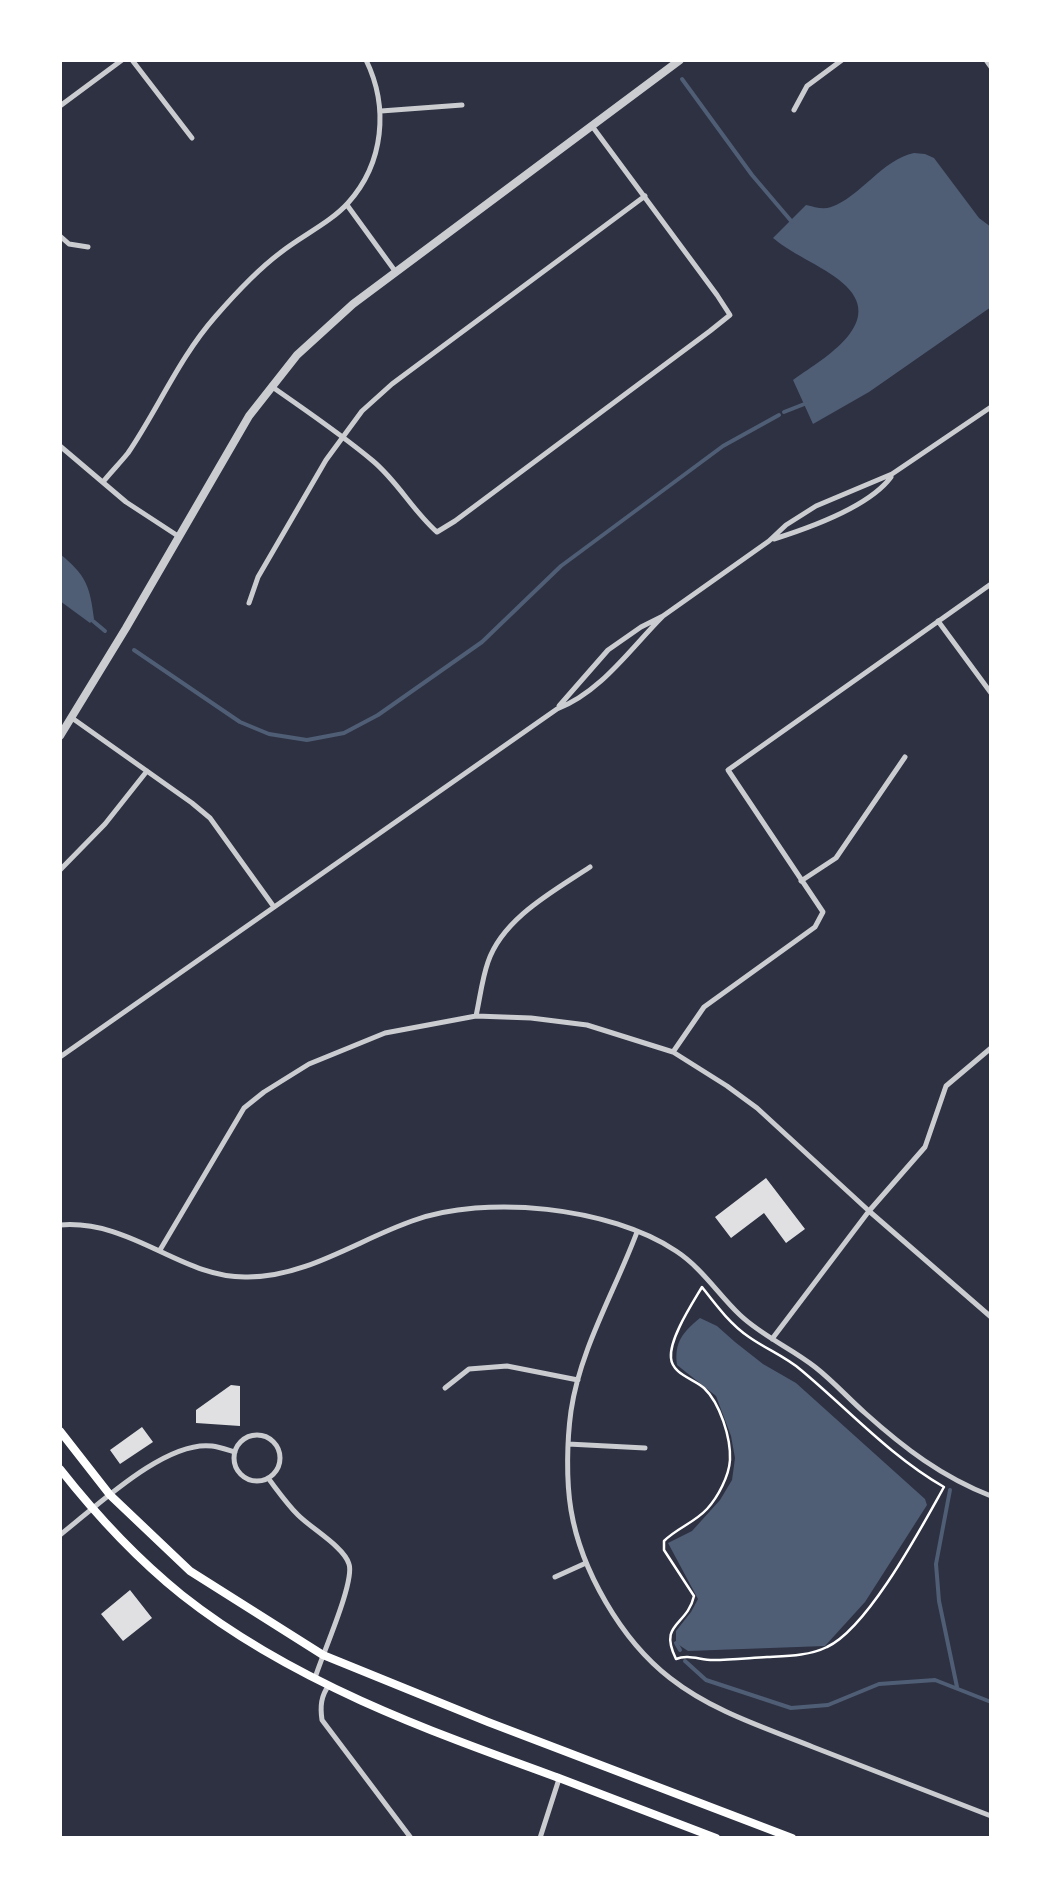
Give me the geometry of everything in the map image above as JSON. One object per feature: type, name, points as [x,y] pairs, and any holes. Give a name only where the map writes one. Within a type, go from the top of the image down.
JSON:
[{"type":"main road","points":[[60,1430],[110,1495],[190,1571],[322,1654],[792,1838]]},
{"type":"main road","points":[[60,1469],[92,1510],[138,1557],[182,1595],[265,1651],[422,1727],[716,1838]]},
{"type":"street","points":[[60,106],[122,60]]},
{"type":"street","points":[[132,60],[192,138]]},
{"type":"street","points":[[103,482],[128,452],[212,320],[278,254],[347,205],[370,169],[380,135],[381,111],[366,60]]},
{"type":"street","points":[[60,736],[222,459],[270,386],[297,355],[353,304],[680,60]]},
{"type":"street","points":[[794,110],[807,86],[842,60]]},
{"type":"street","points":[[986,60],[991,67]]},
{"type":"street","points":[[381,111],[462,105]]},
{"type":"street","points":[[270,386],[374,462],[437,532],[730,315],[592,126]]},
{"type":"street","points":[[249,602],[258,578],[326,460],[362,411],[392,384],[645,196]]},
{"type":"street","points":[[347,205],[396,272]]},
{"type":"street","points":[[60,236],[69,244],[88,247]]},
{"type":"street","points":[[60,1057],[557,708],[608,650],[663,616],[786,525],[816,506],[892,474],[991,407]]},
{"type":"street","points":[[60,446],[146,516],[178,536]]},
{"type":"street","points":[[769,541],[843,513],[886,484],[892,474]]},
{"type":"street","points":[[673,1052],[704,1007],[816,927],[822,912],[728,770],[991,584]]},
{"type":"street","points":[[557,708],[572,703],[602,680],[663,616]]},
{"type":"street","points":[[938,622],[991,692]]},
{"type":"street","points":[[72,718],[210,818],[274,907]]},
{"type":"street","points":[[801,880],[836,858],[905,756]]},
{"type":"street","points":[[60,870],[105,824],[148,771]]},
{"type":"street","points":[[476,1016],[489,959],[513,922],[590,867]]},
{"type":"street","points":[[160,1250],[244,1108],[264,1092],[309,1064],[385,1033],[476,1016],[532,1018],[587,1025],[673,1052],[757,1108],[991,1318]]},
{"type":"street","points":[[772,1339],[869,1211],[924,1147],[946,1086],[991,1048]]},
{"type":"street","points":[[60,1226],[100,1227],[117,1232],[230,1277],[273,1276],[422,1218],[464,1209],[526,1206],[592,1218],[638,1232],[673,1249],[694,1265],[741,1316],[798,1353],[906,1448],[961,1484],[991,1496]]},
{"type":"street","points":[[638,1232],[578,1380],[568,1444],[571,1509],[586,1563],[610,1610],[645,1655],[668,1677],[702,1700],[991,1816]]},
{"type":"street","points":[[445,1388],[469,1369],[507,1366],[578,1380]]},
{"type":"street","points":[[264,1436],[275,1442],[279,1466],[268,1478],[256,1481],[236,1468],[235,1452],[246,1438],[264,1436]]},
{"type":"street","points":[[568,1444],[645,1448]]},
{"type":"street","points":[[60,1535],[153,1463],[176,1452],[210,1445],[235,1452]]},
{"type":"street","points":[[268,1478],[293,1511],[338,1549],[351,1568],[350,1585],[315,1678]]},
{"type":"street","points":[[555,1577],[586,1563]]},
{"type":"street","points":[[329,1684],[323,1693],[322,1720],[410,1838]]},
{"type":"street","points":[[540,1838],[559,1778]]},
{"type":"path","points":[[702,1287],[747,1336],[797,1366],[874,1436],[918,1472],[944,1487],[868,1610],[839,1641],[824,1649],[801,1655],[709,1660],[682,1656],[676,1659],[669,1645],[670,1632],[694,1596],[664,1550],[664,1541],[709,1507],[730,1460],[725,1426],[714,1401],[670,1361],[684,1318],[702,1287]]},
{"type":"water","points":[[914,153],[934,158],[979,218],[991,227],[991,307],[869,392],[813,424],[793,380],[844,341],[854,328],[856,300],[839,280],[773,238],[806,205],[831,207],[892,163]]},
{"type":"water","points":[[60,554],[85,582],[94,619],[90,623],[60,601]]},
{"type":"water","points":[[700,1318],[796,1383],[925,1499],[927,1505],[865,1602],[825,1646],[688,1651],[676,1643],[676,1631],[698,1599],[668,1543],[692,1531],[720,1500],[732,1480],[735,1458],[716,1396],[677,1365],[681,1338]]},
{"type":"building","points":[[766,1178],[805,1229],[786,1243],[764,1213],[731,1238],[715,1217]]},
{"type":"building","points":[[231,1385],[240,1386],[240,1426],[196,1423],[196,1410]]},
{"type":"building","points":[[142,1427],[153,1442],[120,1464],[110,1450]]},
{"type":"building","points":[[130,1590],[152,1618],[123,1641],[101,1614]]},
{"type":"waterway","points":[[682,79],[752,175],[792,222]]},
{"type":"waterway","points":[[784,412],[807,403]]},
{"type":"waterway","points":[[134,650],[240,722],[269,734],[307,740],[344,733],[378,715],[482,642],[561,566],[723,446],[779,415]]},
{"type":"waterway","points":[[93,621],[105,631]]},
{"type":"waterway","points":[[950,1490],[936,1564],[939,1601],[957,1687]]},
{"type":"waterway","points":[[676,1643],[680,1650]]},
{"type":"waterway","points":[[685,1661],[706,1680],[791,1708],[828,1705],[879,1684],[935,1680],[991,1702]]}]
